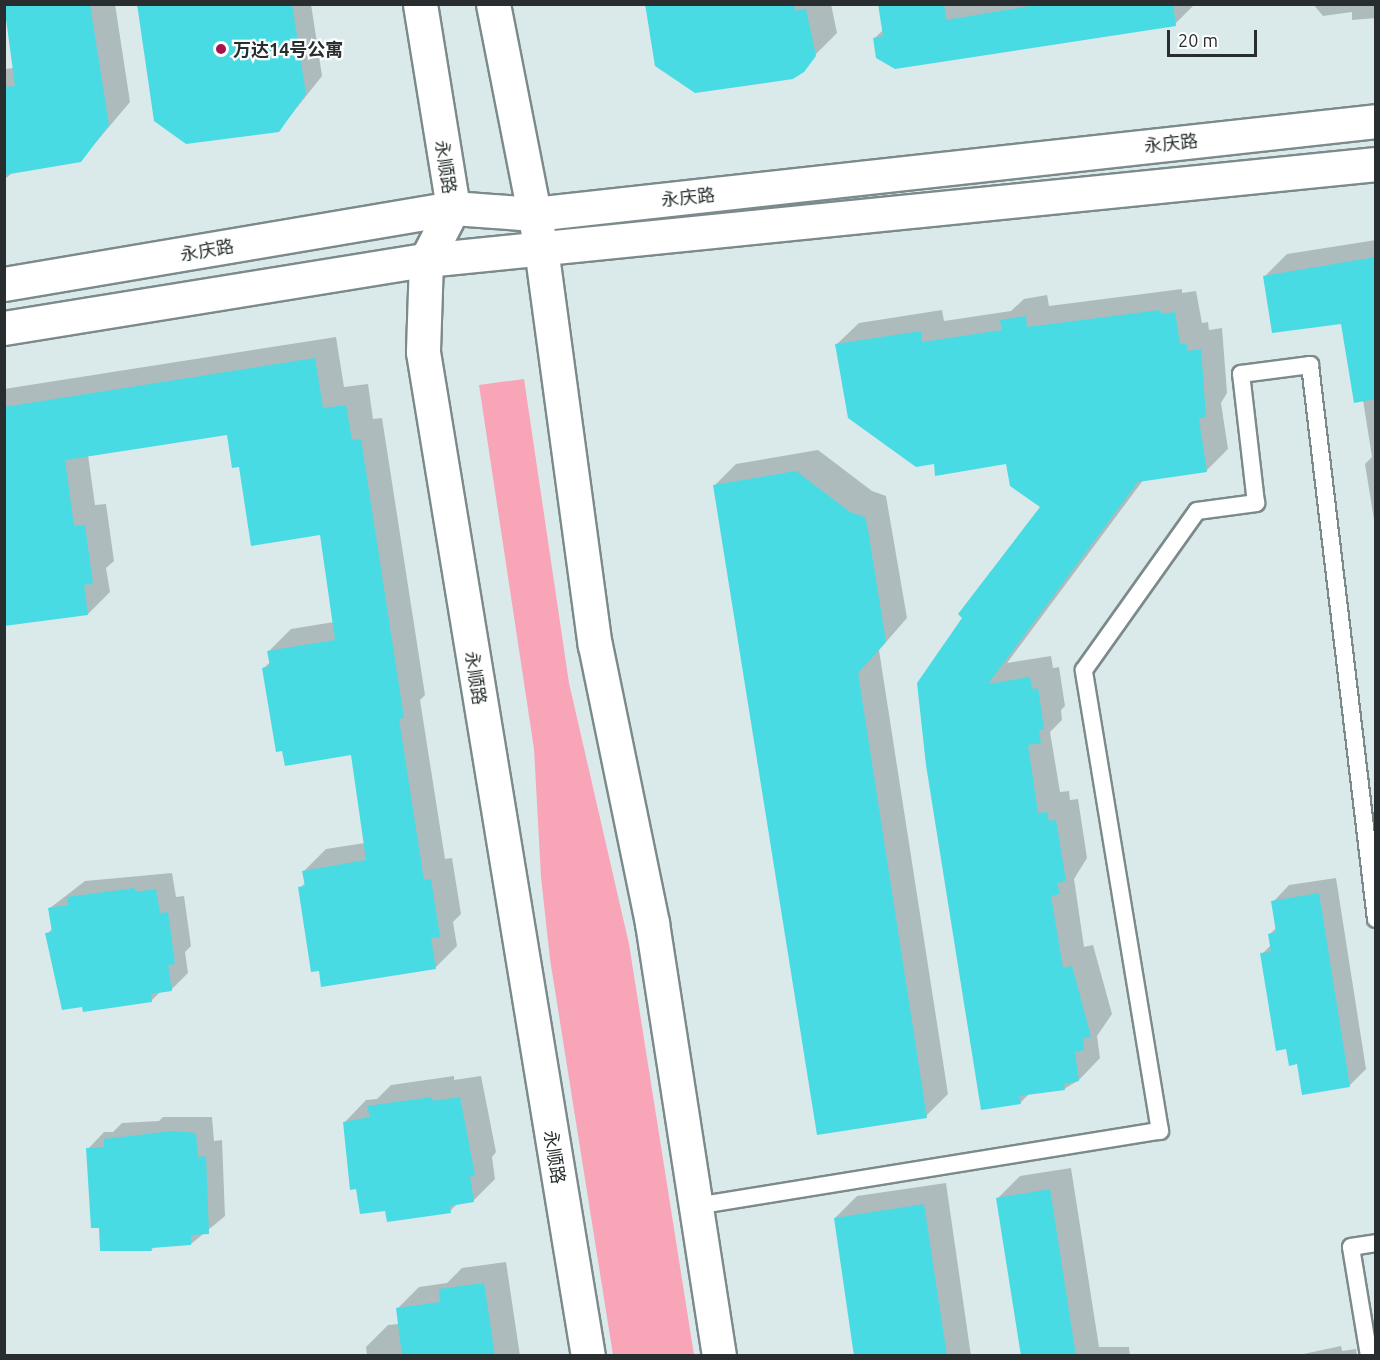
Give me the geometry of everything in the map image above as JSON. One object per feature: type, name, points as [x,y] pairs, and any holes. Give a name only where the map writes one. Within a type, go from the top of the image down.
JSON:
[{"type":"street","name":"永顺路","points":[[420,4],[453,208],[426,260],[423,352],[588,1356]]},
{"type":"street","points":[[493,4],[541,248],[595,645],[652,922],[719,1356]]},
{"type":"street","name":"永庆路","points":[[4,284],[453,208],[534,214],[1376,121]]},
{"type":"street","name":"永庆路","points":[[4,328],[426,260],[1376,164]]},
{"type":"lane","points":[[695,1206],[1160,1131],[1084,670],[1197,511],[1256,503],[1241,374],[1310,365],[1376,918]]},
{"type":"lane","points":[[1369,1356],[1351,1247],[1376,1243]]},
{"type":"shaded area","points":[[524,379],[569,683],[629,944],[694,1355],[613,1355],[550,959],[541,877],[534,749],[479,385]]},
{"type":"building","points":[[4,4],[90,4],[109,125],[81,162],[4,175],[4,87],[15,86]]},
{"type":"building","name":"万达14号公寓","points":[[137,4],[292,4],[306,94],[279,132],[186,144],[154,121]]},
{"type":"building","points":[[645,4],[794,4],[795,11],[806,9],[816,56],[804,72],[793,79],[695,93],[655,66]]},
{"type":"building","points":[[878,4],[944,4],[946,20],[1042,4],[1173,4],[1176,26],[895,69],[876,58],[873,38],[883,36]]},
{"type":"building","points":[[1376,257],[1376,399],[1354,403],[1341,324],[1272,333],[1263,276]]},
{"type":"building","points":[[1160,310],[1161,314],[1175,312],[1180,344],[1186,343],[1188,351],[1201,349],[1206,417],[1199,418],[1207,472],[1138,482],[988,684],[1030,677],[1032,689],[1038,688],[1044,729],[1039,730],[1041,743],[1028,745],[1038,813],[1047,812],[1049,821],[1056,820],[1066,881],[1057,883],[1060,894],[1051,896],[1063,968],[1072,966],[1091,1037],[1083,1038],[1084,1050],[1075,1052],[1079,1081],[1064,1084],[1065,1090],[1019,1096],[1021,1104],[981,1110],[926,765],[917,683],[962,618],[958,614],[1040,507],[1010,486],[1006,464],[935,476],[934,464],[916,467],[848,418],[835,344],[921,331],[922,342],[1002,330],[1000,320],[1026,316],[1027,327]]},
{"type":"building","points":[[315,358],[323,408],[346,405],[352,440],[361,439],[404,718],[399,719],[424,880],[431,879],[440,937],[431,938],[436,969],[321,987],[319,971],[311,972],[298,887],[305,886],[302,871],[366,860],[351,755],[285,766],[282,751],[276,752],[262,668],[270,666],[267,651],[335,640],[320,535],[251,546],[239,467],[232,468],[227,435],[65,460],[74,526],[85,525],[93,584],[84,585],[88,615],[4,626],[4,407]]},
{"type":"building","points":[[796,471],[850,512],[865,517],[868,530],[886,642],[858,673],[927,1118],[817,1135],[713,485]]},
{"type":"building","points":[[135,888],[135,892],[156,889],[160,913],[168,912],[175,964],[168,965],[172,991],[151,994],[152,1002],[83,1012],[82,1007],[62,1010],[45,933],[52,932],[48,908],[68,905],[67,897]]},
{"type":"building","points":[[1319,893],[1350,1087],[1302,1095],[1297,1064],[1289,1066],[1286,1049],[1276,1051],[1260,953],[1271,952],[1268,934],[1276,932],[1271,901]]},
{"type":"building","points":[[432,1097],[433,1101],[460,1097],[475,1175],[470,1176],[474,1202],[450,1206],[451,1213],[387,1222],[385,1211],[360,1214],[356,1189],[350,1190],[343,1122],[370,1117],[367,1106]]},
{"type":"building","points":[[172,1131],[196,1133],[198,1157],[206,1156],[209,1234],[191,1235],[191,1245],[151,1248],[152,1251],[100,1251],[99,1228],[91,1228],[86,1148],[104,1147],[104,1139]]},
{"type":"building","points":[[1050,1189],[1076,1356],[1021,1356],[996,1198]]},
{"type":"building","points":[[924,1204],[947,1356],[854,1356],[834,1218]]},
{"type":"building","points":[[484,1283],[495,1356],[402,1356],[396,1308],[440,1302],[439,1289]]},
{"type":"place","name":"万达14号公寓","points":[[221,49]]}]
